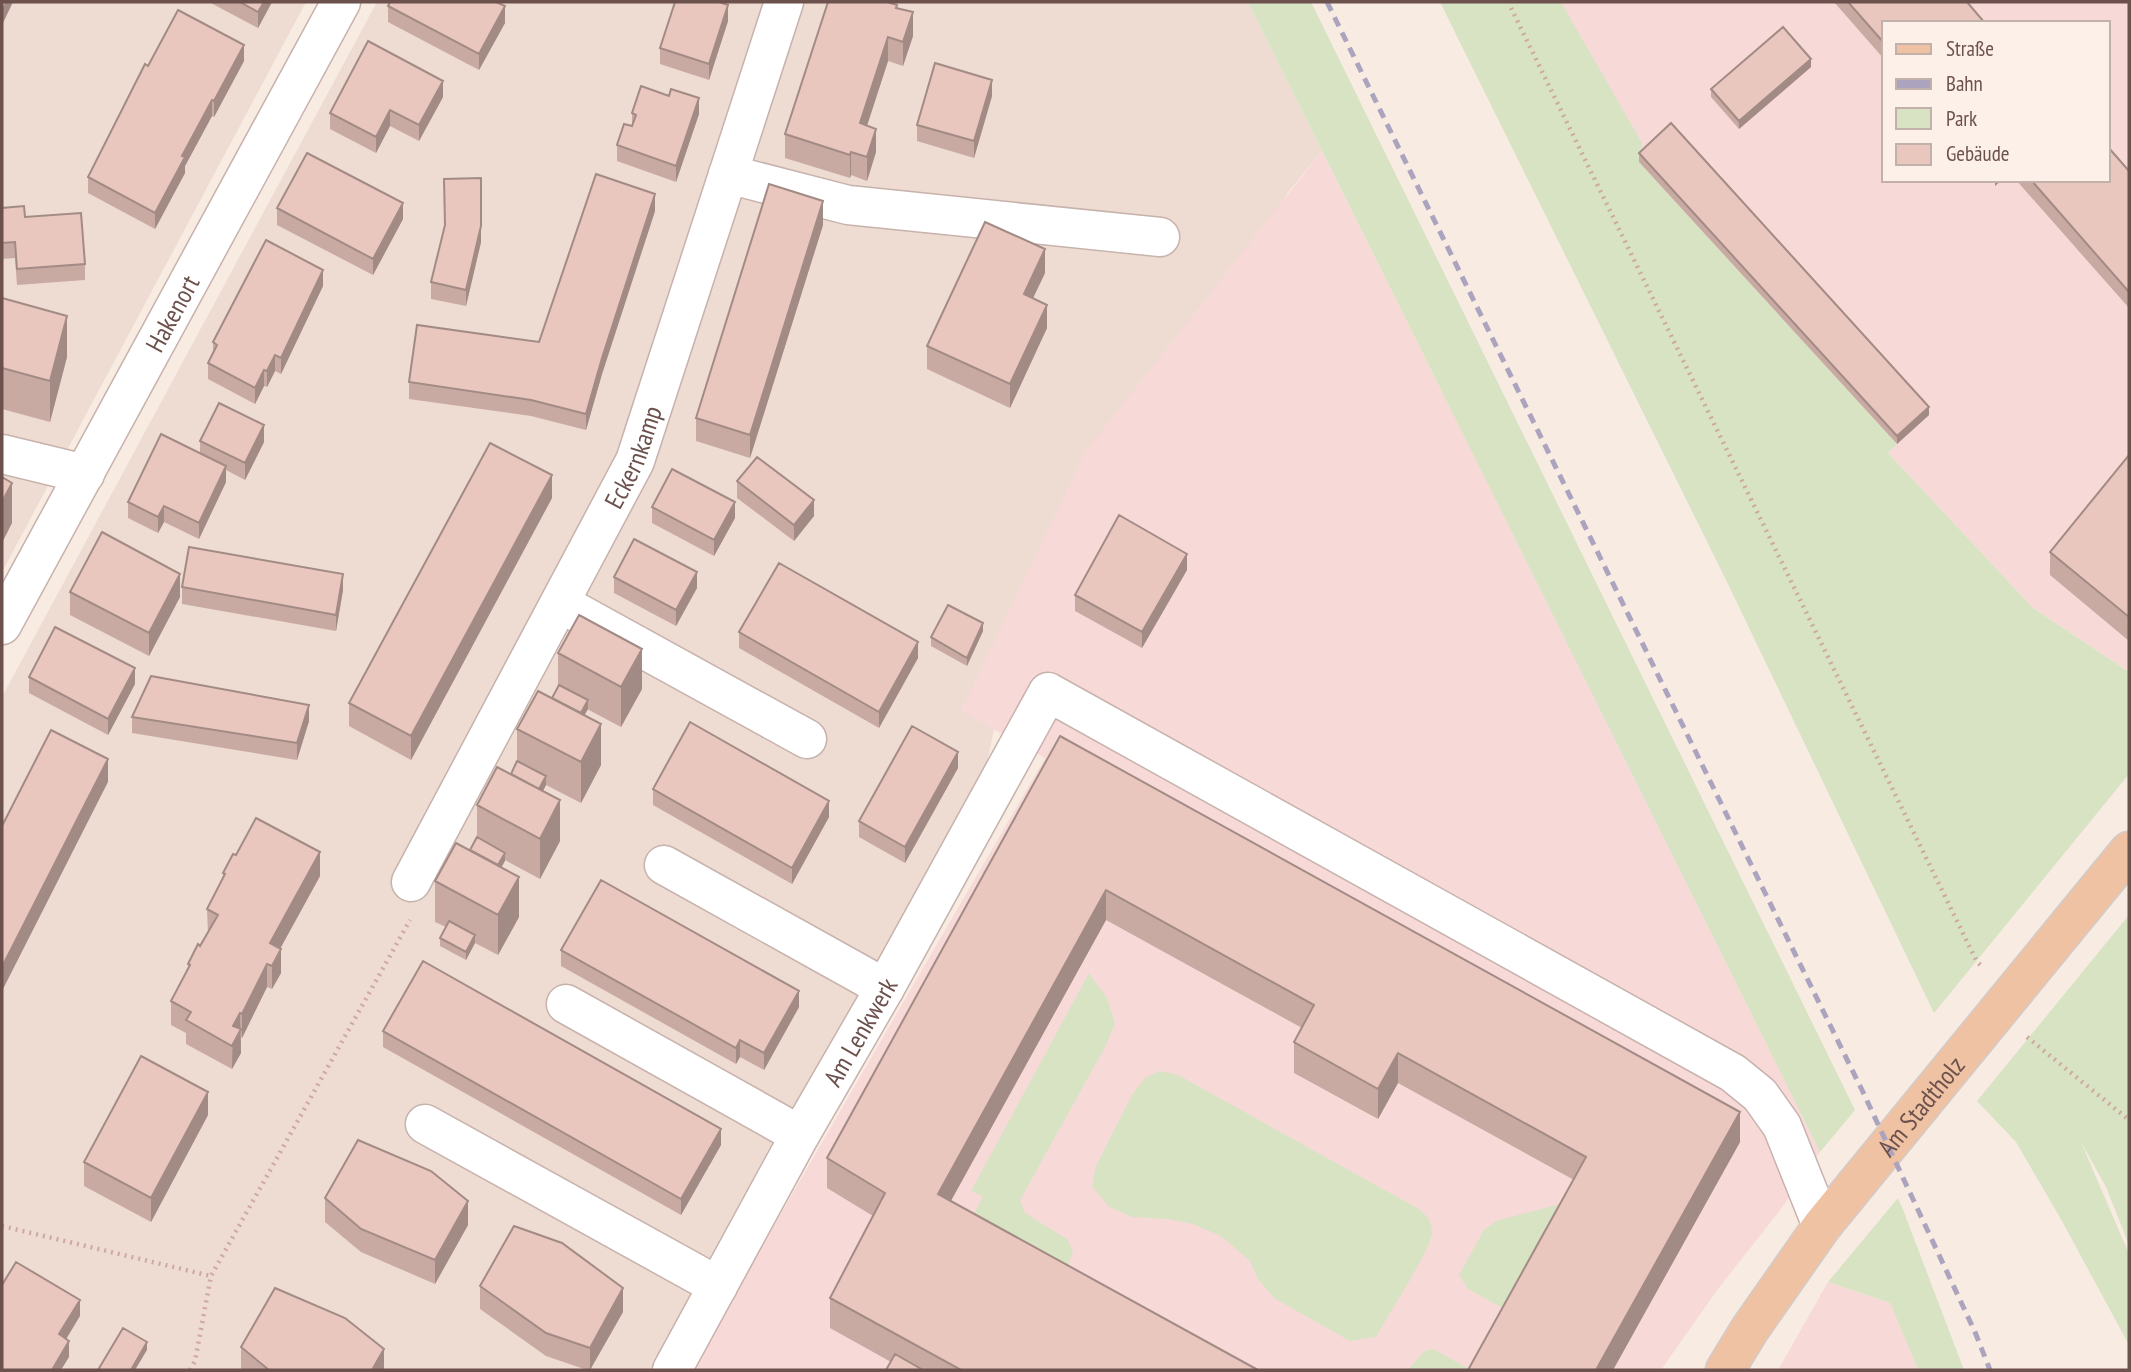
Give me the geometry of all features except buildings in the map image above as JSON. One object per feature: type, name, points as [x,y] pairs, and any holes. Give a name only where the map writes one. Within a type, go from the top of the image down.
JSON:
[{"type":"main road","name":"Am Stadtholz","points":[[1725,1370],[1778,1286],[1822,1226],[2129,851]]},
{"type":"street","name":"Hakenort","points":[[2,625],[341,2]]},
{"type":"street","name":"Eckernkamp","points":[[411,882],[635,461],[784,2]]},
{"type":"street","points":[[728,174],[848,205],[1160,237]]},
{"type":"street","points":[[2,454],[85,474]]},
{"type":"street","points":[[559,603],[807,739]]},
{"type":"street","name":"Am Lenkwerk","points":[[671,1370],[1048,692],[1733,1073],[1760,1095],[1782,1126],[1822,1226]]},
{"type":"street","points":[[664,865],[885,988]]},
{"type":"street","points":[[566,1004],[800,1135]]},
{"type":"street","points":[[425,1124],[718,1286]]},
{"type":"path","points":[[1511,8],[1977,962],[2005,1003],[2129,1120]]},
{"type":"path","points":[[190,1370],[195,1361],[211,1276],[425,891],[411,882]]},
{"type":"path","points":[[2,1226],[211,1276]]},
{"type":"shaded area","points":[[2,2],[306,2],[2,572]]},
{"type":"shaded area","points":[[377,2],[1248,2],[1322,151],[1289,191],[961,710],[994,729],[985,774],[650,1370],[2,1370],[2,697]]},
{"type":"shaded area","points":[[1561,2],[2129,2],[2129,672],[2033,608],[1888,453],[1897,444],[1639,162]]},
{"type":"shaded area","points":[[1322,151],[1820,1152],[1661,1370],[690,1370],[1045,758],[961,711],[1086,451]]},
{"type":"shaded area","points":[[1828,1282],[1890,1303],[1918,1370],[1778,1370]]},
{"type":"green space","points":[[1248,2],[1311,2],[1855,1110],[1820,1152]]},
{"type":"green space","points":[[1440,2],[1561,2],[1642,143],[1639,162],[1897,444],[1888,453],[2033,608],[2129,672],[2129,774],[1934,1013],[1727,582]]},
{"type":"green space","points":[[2129,915],[2129,1245],[2106,1187],[2081,1142],[2129,1254],[2129,1345],[2016,1142],[1977,1101]]},
{"type":"green space","points":[[1089,973],[1107,998],[1115,1024],[1104,1049],[1020,1200],[1025,1213],[1067,1239],[1073,1251],[1064,1278],[967,1226],[983,1197],[971,1191]]},
{"type":"green space","points":[[1160,1071],[1178,1075],[1419,1209],[1426,1216],[1432,1229],[1429,1242],[1376,1337],[1350,1341],[1274,1298],[1258,1279],[1250,1261],[1221,1236],[1193,1224],[1132,1217],[1108,1206],[1092,1186],[1096,1166],[1132,1095],[1145,1078]]},
{"type":"green space","points":[[1898,1198],[1964,1370],[1918,1370],[1890,1303],[1828,1282]]},
{"type":"green space","points":[[1571,1201],[1510,1312],[1468,1289],[1459,1275],[1484,1230],[1496,1221]]},
{"type":"green space","points":[[1433,1349],[1471,1370],[1408,1370],[1424,1351]]},
{"type":"railway","points":[[1327,2],[1862,1090],[1975,1332],[1990,1370]]}]
